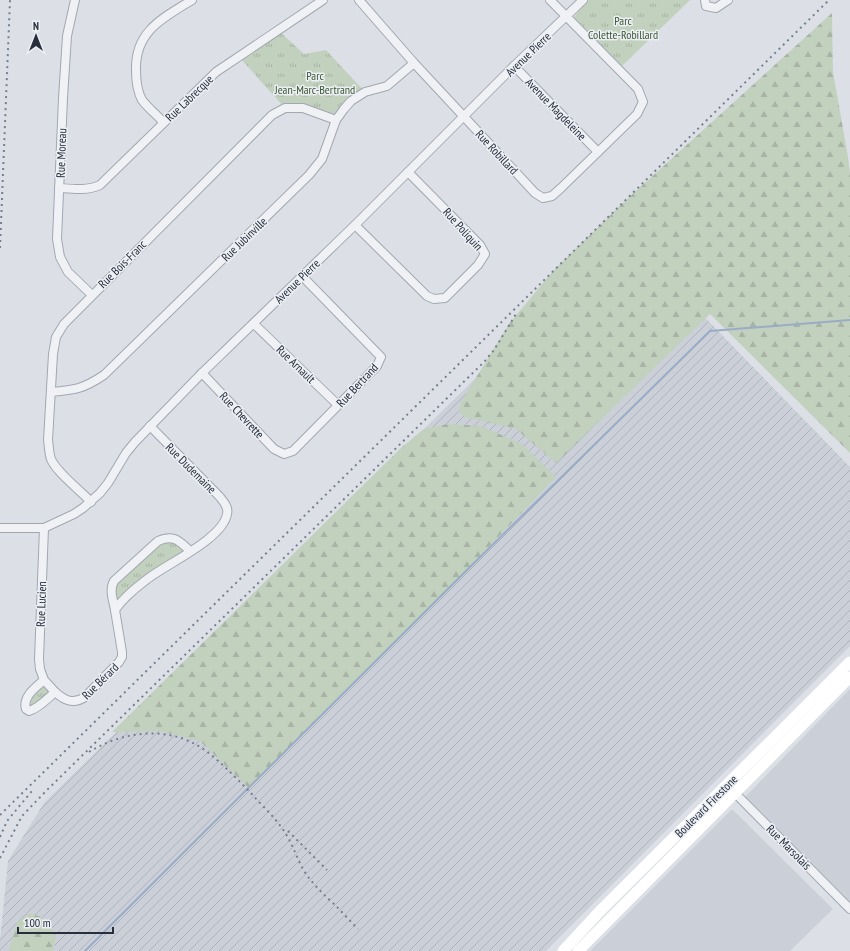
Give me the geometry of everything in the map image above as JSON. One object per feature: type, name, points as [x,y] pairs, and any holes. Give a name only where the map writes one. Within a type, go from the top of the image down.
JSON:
[{"type":"main road","name":"Boulevard Firestone","points":[[578,951],[850,662]]},
{"type":"main road","name":"Boulevard Firestone","points":[[563,951],[600,911],[850,677]]},
{"type":"street","name":"Rue Moreau","points":[[75,0],[67,36],[57,239],[60,258],[68,272],[92,295]]},
{"type":"street","points":[[163,122],[142,99],[136,81],[138,48],[146,34],[163,19],[192,0]]},
{"type":"street","name":"Rue Labrecque","points":[[59,188],[93,189],[100,185],[216,72],[322,0]]},
{"type":"street","name":"Rue Robillard","points":[[359,0],[464,117],[535,193],[543,198],[552,196],[561,188],[637,114],[643,102],[638,89],[566,17]]},
{"type":"street","points":[[550,0],[566,17]]},
{"type":"street","name":"Avenue Pierre","points":[[0,528],[44,528],[74,514],[91,502],[108,483],[126,453],[150,426],[202,373],[355,225],[514,66],[583,0]]},
{"type":"street","points":[[705,0],[706,6],[716,8],[728,0]]},
{"type":"street","name":"Rue Jubinville","points":[[51,392],[84,388],[104,375],[309,175],[322,159],[336,120],[351,101],[365,92],[387,86],[414,63]]},
{"type":"street","name":"Avenue Magdeleine","points":[[514,66],[598,152]]},
{"type":"street","name":"Rue Bois-Franc","points":[[91,502],[51,460],[48,440],[53,354],[56,337],[64,324],[272,115],[285,108],[303,108],[336,120]]},
{"type":"street","name":"Rue Poliquin","points":[[355,225],[427,296],[434,299],[445,298],[478,265],[485,254],[480,245],[408,172]]},
{"type":"street","name":"Rue Bertrand","points":[[284,454],[293,451],[377,366],[381,357],[302,276]]},
{"type":"street","name":"Rue Arnault","points":[[254,324],[338,405]]},
{"type":"street","name":"Rue Chevrette","points":[[202,373],[274,449],[284,454]]},
{"type":"street","name":"Rue Dudemaine","points":[[150,426],[226,504],[228,513],[224,524],[204,542],[190,551]]},
{"type":"street","name":"Rue Lucien","points":[[44,528],[39,659],[40,669],[44,680],[55,692]]},
{"type":"street","name":"Rue Bérard","points":[[55,692],[64,700],[74,702],[80,701],[119,662],[122,657],[111,592],[114,581],[158,542],[165,538],[177,540],[190,551]]},
{"type":"street","points":[[114,610],[122,600],[146,580],[190,551]]},
{"type":"street","points":[[44,680],[26,699],[24,704],[26,709],[29,711],[34,710],[55,692]]},
{"type":"street","name":"Rue Marsolais","points":[[731,790],[850,909]]},
{"type":"shaded area","points":[[623,233],[850,467],[850,646],[546,951],[0,951],[8,861],[44,803]]},
{"type":"shaded area","points":[[850,689],[850,903],[745,797]]},
{"type":"shaded area","points":[[732,809],[833,909],[790,951],[590,951]]},
{"type":"green space","name":"Parc Colette-Robillard","points":[[588,0],[690,0],[622,66],[574,17]]},
{"type":"green space","points":[[832,13],[833,72],[850,174],[850,453],[710,314],[556,463],[516,429],[464,417],[459,411],[461,402],[509,324],[552,272],[625,201]]},
{"type":"green space","name":"Parc Jean-Marc-Bertrand","points":[[278,30],[304,54],[326,50],[365,92],[336,120],[303,108],[285,108],[239,57]]},
{"type":"green space","points":[[448,424],[481,426],[522,444],[556,477],[454,583],[249,788],[200,741],[159,731],[112,732],[402,447],[424,429]]},
{"type":"green space","points":[[171,538],[190,551],[115,610],[112,586],[158,541]]},
{"type":"green space","points":[[44,680],[55,692],[29,711],[26,699]]},
{"type":"green space","points":[[30,913],[44,918],[50,925],[56,937],[53,951],[9,951],[17,922]]},
{"type":"waterway","points":[[85,951],[466,571],[710,331],[850,320]]},
{"type":"railway","points":[[0,248],[10,0]]},
{"type":"railway","points":[[0,815],[829,0]]},
{"type":"railway","points":[[0,858],[22,816],[484,362],[494,350],[516,314]]},
{"type":"railway","points":[[89,752],[118,739],[133,735],[148,734],[163,734],[178,737],[206,751],[218,760],[276,820],[287,836],[300,863],[312,882],[358,929]]},
{"type":"railway","points":[[0,837],[7,821],[32,791]]},
{"type":"railway","points":[[288,831],[327,870]]}]
